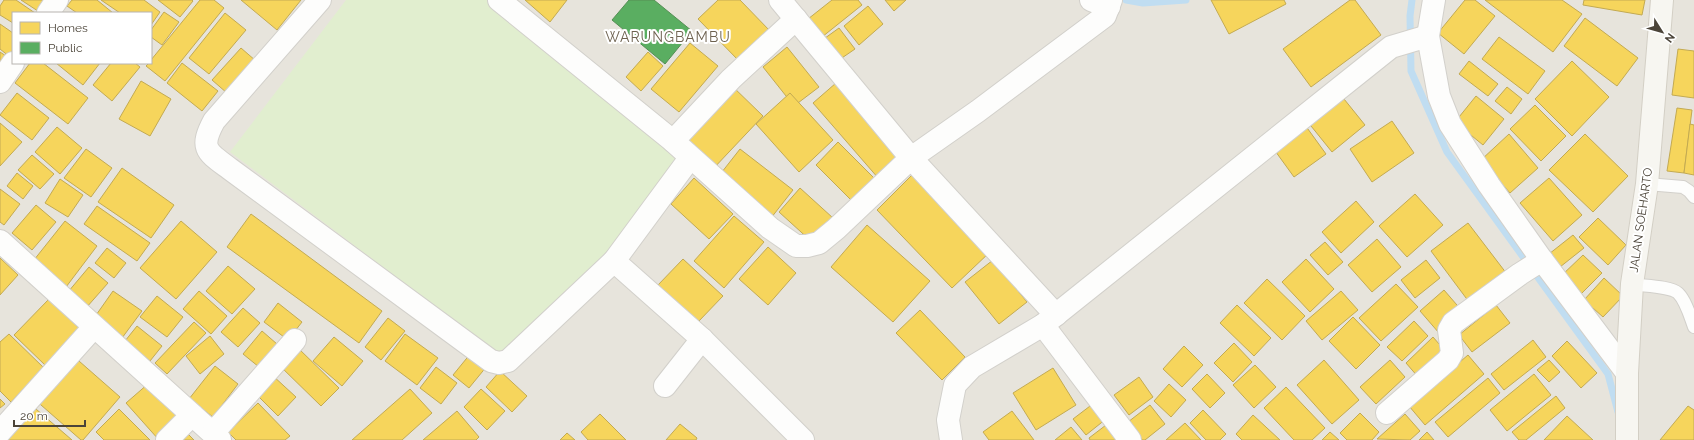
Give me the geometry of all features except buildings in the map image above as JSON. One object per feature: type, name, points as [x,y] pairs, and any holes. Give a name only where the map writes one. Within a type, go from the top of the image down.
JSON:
[{"type":"street","points":[[49,12],[57,0]]},
{"type":"street","points":[[320,0],[214,121],[206,137],[207,148],[215,158],[490,361],[499,363],[508,361],[614,261],[690,158]]},
{"type":"street","points":[[500,0],[673,141],[690,158],[770,228],[796,246],[807,246],[818,243],[836,229],[911,158],[978,111],[1106,16],[1104,2]]},
{"type":"street","points":[[780,0],[911,158],[1049,320],[1130,440]]},
{"type":"street","points":[[1434,0],[1424,37],[1439,96],[1450,124],[1489,185],[1532,266],[1627,373]]},
{"type":"street","name":"JALAN SOEHARTO","points":[[1627,440],[1627,373],[1632,284],[1647,184],[1662,0]]},
{"type":"street","points":[[673,141],[731,79],[796,19]]},
{"type":"street","points":[[951,440],[948,420],[955,385],[972,367],[1049,320],[1391,47],[1424,37]]},
{"type":"street","points":[[0,82],[12,64]]},
{"type":"street","points":[[0,241],[216,436],[295,340]]},
{"type":"street","points":[[614,261],[702,339],[803,440]]},
{"type":"street","points":[[1387,413],[1448,360],[1452,352],[1449,330],[1453,323],[1532,266]]},
{"type":"street","points":[[0,432],[94,327]]},
{"type":"street","points":[[665,386],[702,339]]},
{"type":"street","points":[[167,440],[192,414]]},
{"type":"lane","points":[[1647,184],[1683,186],[1694,197]]},
{"type":"lane","points":[[1632,284],[1671,289],[1678,293],[1694,327]]},
{"type":"shaded area","points":[[0,0],[1694,0],[1694,440],[0,440]]},
{"type":"green space","points":[[346,0],[488,0],[690,158],[614,261],[508,361],[230,152]]},
{"type":"waterway","points":[[1126,0],[1143,3],[1186,0]]},
{"type":"waterway","points":[[1412,0],[1410,16],[1411,71],[1447,152],[1608,374],[1618,412]]},
{"type":"district","name":"WARUNGBAMBU","points":[[668,37]]}]
